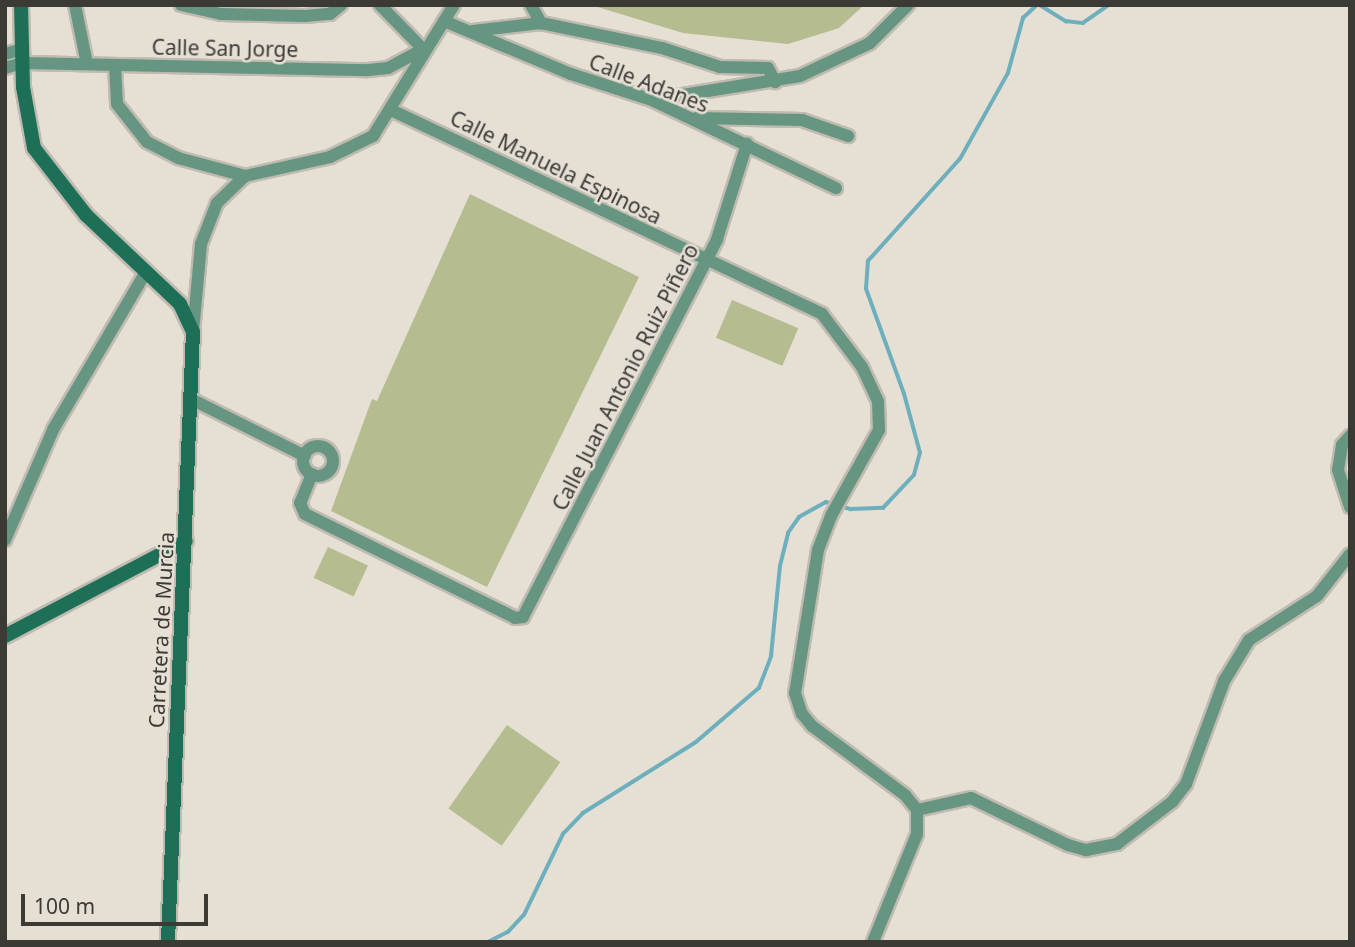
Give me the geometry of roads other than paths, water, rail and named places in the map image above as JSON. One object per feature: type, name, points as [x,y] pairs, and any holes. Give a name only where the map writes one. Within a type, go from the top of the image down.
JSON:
[{"type":"main road","points":[[21,5],[28,129],[43,164],[86,215],[170,295],[192,326]]},
{"type":"main road","name":"Carretera de Murcia","points":[[168,942],[193,400],[192,326]]},
{"type":"main road","points":[[5,636],[186,541]]},
{"type":"street","points":[[75,5],[87,64]]},
{"type":"street","points":[[181,5],[221,14],[305,16],[330,14],[341,5]]},
{"type":"street","points":[[380,5],[423,50]]},
{"type":"street","points":[[116,65],[117,104],[147,142],[178,158],[245,176],[357,147],[380,129],[423,50],[454,5]]},
{"type":"street","points":[[531,5],[541,23]]},
{"type":"street","points":[[652,100],[775,82],[821,68],[870,43],[908,5]]},
{"type":"street","name":"Calle Adanes","points":[[444,22],[570,74],[652,100],[836,188]]},
{"type":"street","points":[[466,31],[497,32],[541,23],[652,46],[720,67],[768,68],[775,82]]},
{"type":"street","name":"Calle San Jorge","points":[[23,56],[87,64],[368,70],[388,68],[423,50]]},
{"type":"street","points":[[5,54],[23,56]]},
{"type":"street","points":[[5,68],[23,56]]},
{"type":"street","name":"Calle Manuela Espinosa","points":[[391,110],[822,314],[862,367],[876,394],[879,430],[831,516],[818,550],[795,693],[802,714],[812,726],[905,795],[918,810]]},
{"type":"street","points":[[692,117],[802,120],[848,136]]},
{"type":"street","name":"Calle Juan Antonio Ruiz Piñero","points":[[312,474],[300,503],[305,514],[519,619],[720,231],[747,144]]},
{"type":"street","points":[[192,326],[195,284],[211,212],[245,176]]},
{"type":"street","points":[[5,540],[54,428],[146,272]]},
{"type":"street","points":[[170,295],[187,295],[195,284]]},
{"type":"street","points":[[193,400],[305,456]]},
{"type":"street","points":[[1350,436],[1342,445],[1338,470],[1350,507]]},
{"type":"street","points":[[315,447],[331,454],[329,471],[312,474],[305,467],[305,456],[315,447]]},
{"type":"street","points":[[873,942],[917,834],[918,810],[971,798],[1068,845],[1086,850],[1116,844],[1157,815],[1186,784],[1224,681],[1249,640],[1317,596],[1350,554]]},
{"type":"street","points":[[5,625],[29,624]]},
{"type":"waterway","points":[[488,942],[508,932],[524,915],[563,834],[583,813],[696,742],[759,688],[771,656],[780,566],[788,533],[799,517],[826,502],[851,509],[883,508],[914,475],[920,453],[904,394],[866,289],[868,261],[960,159],[1008,73],[1023,18],[1037,5]]},
{"type":"waterway","points":[[1040,5],[1066,21],[1083,23],[1109,5]]}]
